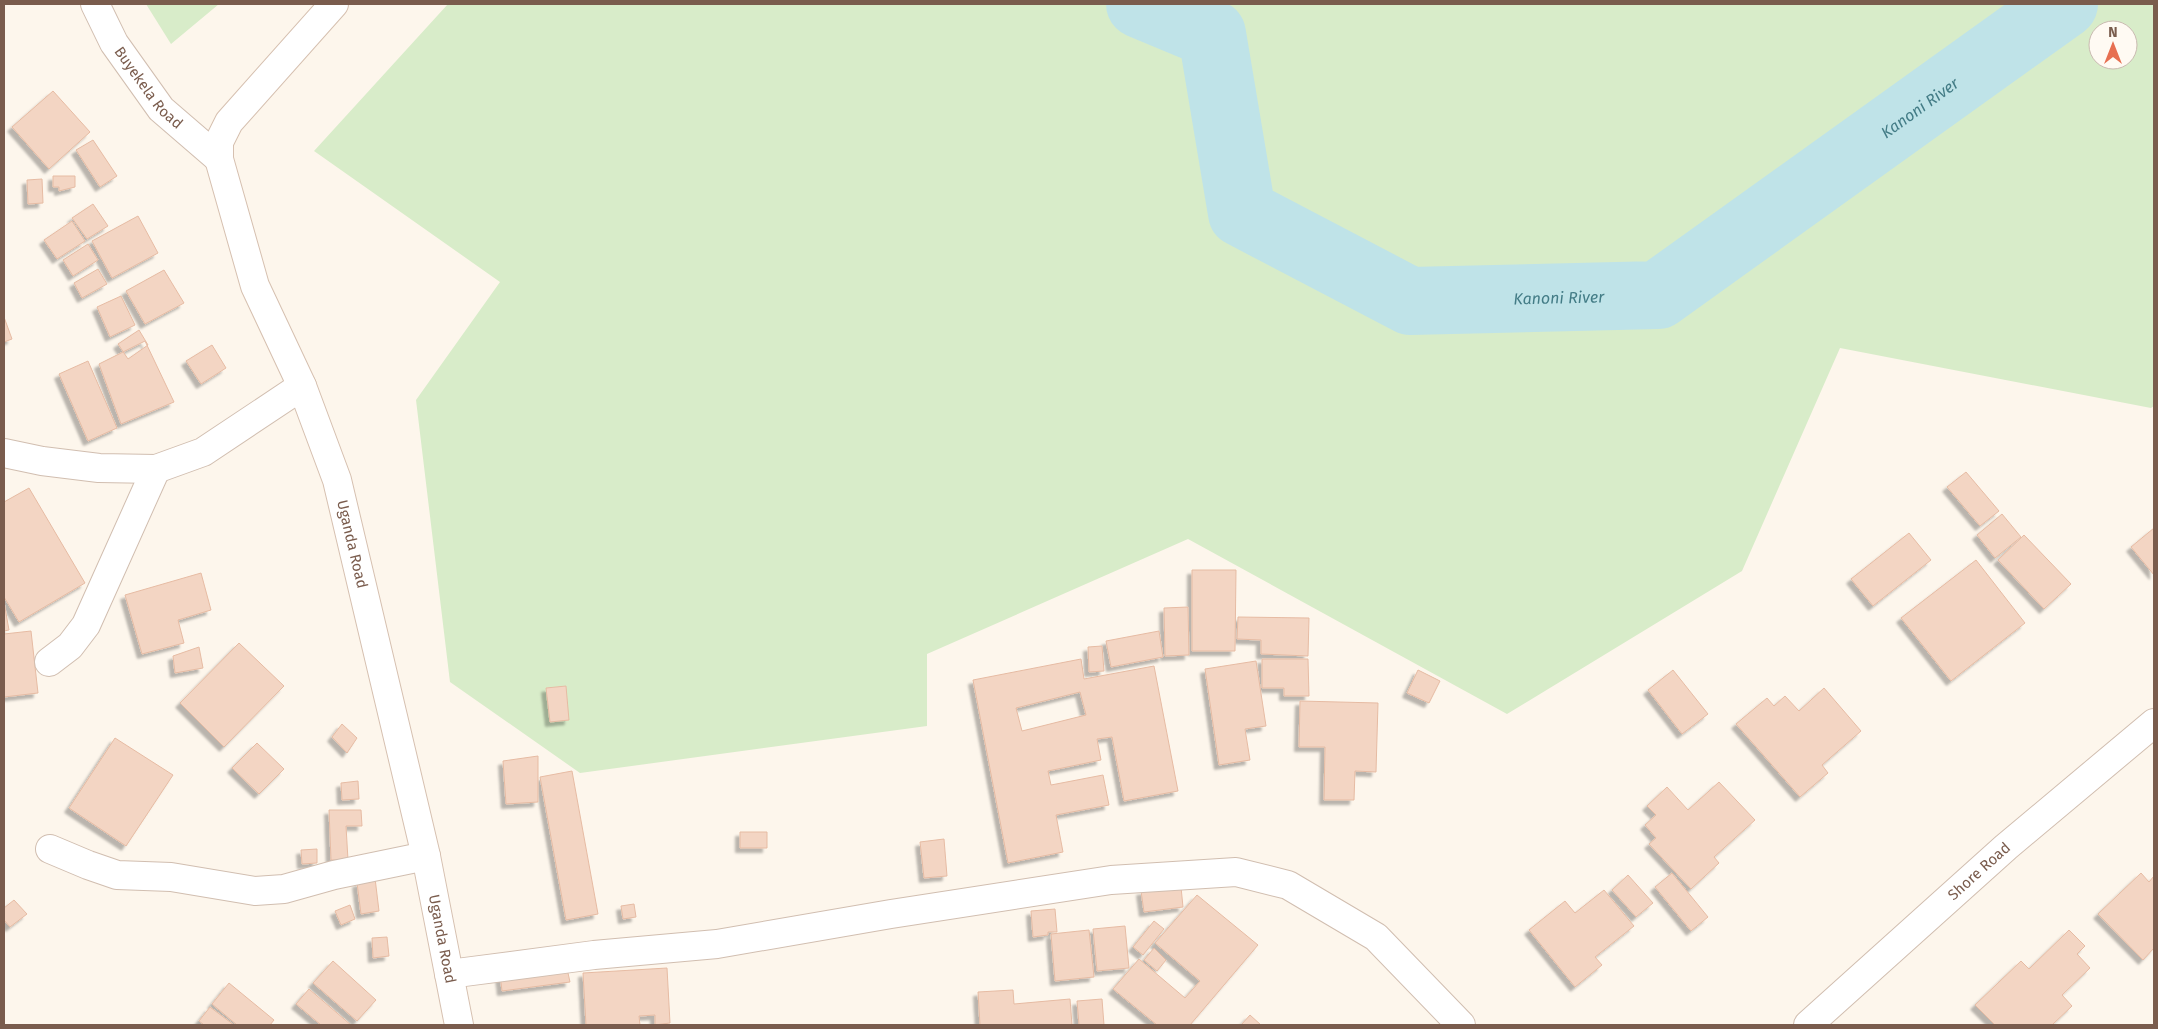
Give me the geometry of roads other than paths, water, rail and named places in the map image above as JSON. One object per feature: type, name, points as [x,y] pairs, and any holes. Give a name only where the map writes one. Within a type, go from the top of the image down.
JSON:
[{"type":"street","name":"Buyekela Road","points":[[95,4],[114,42],[161,109],[219,159]]},
{"type":"street","name":"Uganda Road","points":[[334,4],[258,88],[221,134],[219,159],[255,286],[302,386],[337,480],[426,856],[458,1025]]},
{"type":"street","points":[[4,453],[42,461],[99,468],[156,468],[202,452],[302,386]]},
{"type":"street","points":[[49,662],[70,646],[86,625],[156,468]]},
{"type":"street","name":"Shore Road","points":[[1808,1025],[2006,848],[2154,723]]},
{"type":"street","points":[[50,849],[88,866],[116,875],[171,877],[255,891],[284,889],[334,875],[426,856]]},
{"type":"street","points":[[449,974],[594,955],[717,944],[891,914],[1111,880],[1236,872],[1288,885],[1376,937],[1461,1025]]},
{"type":"waterway","name":"Kanoni River","points":[[1140,4],[1212,34],[1242,213],[1410,301],[1658,295],[2064,4]]}]
